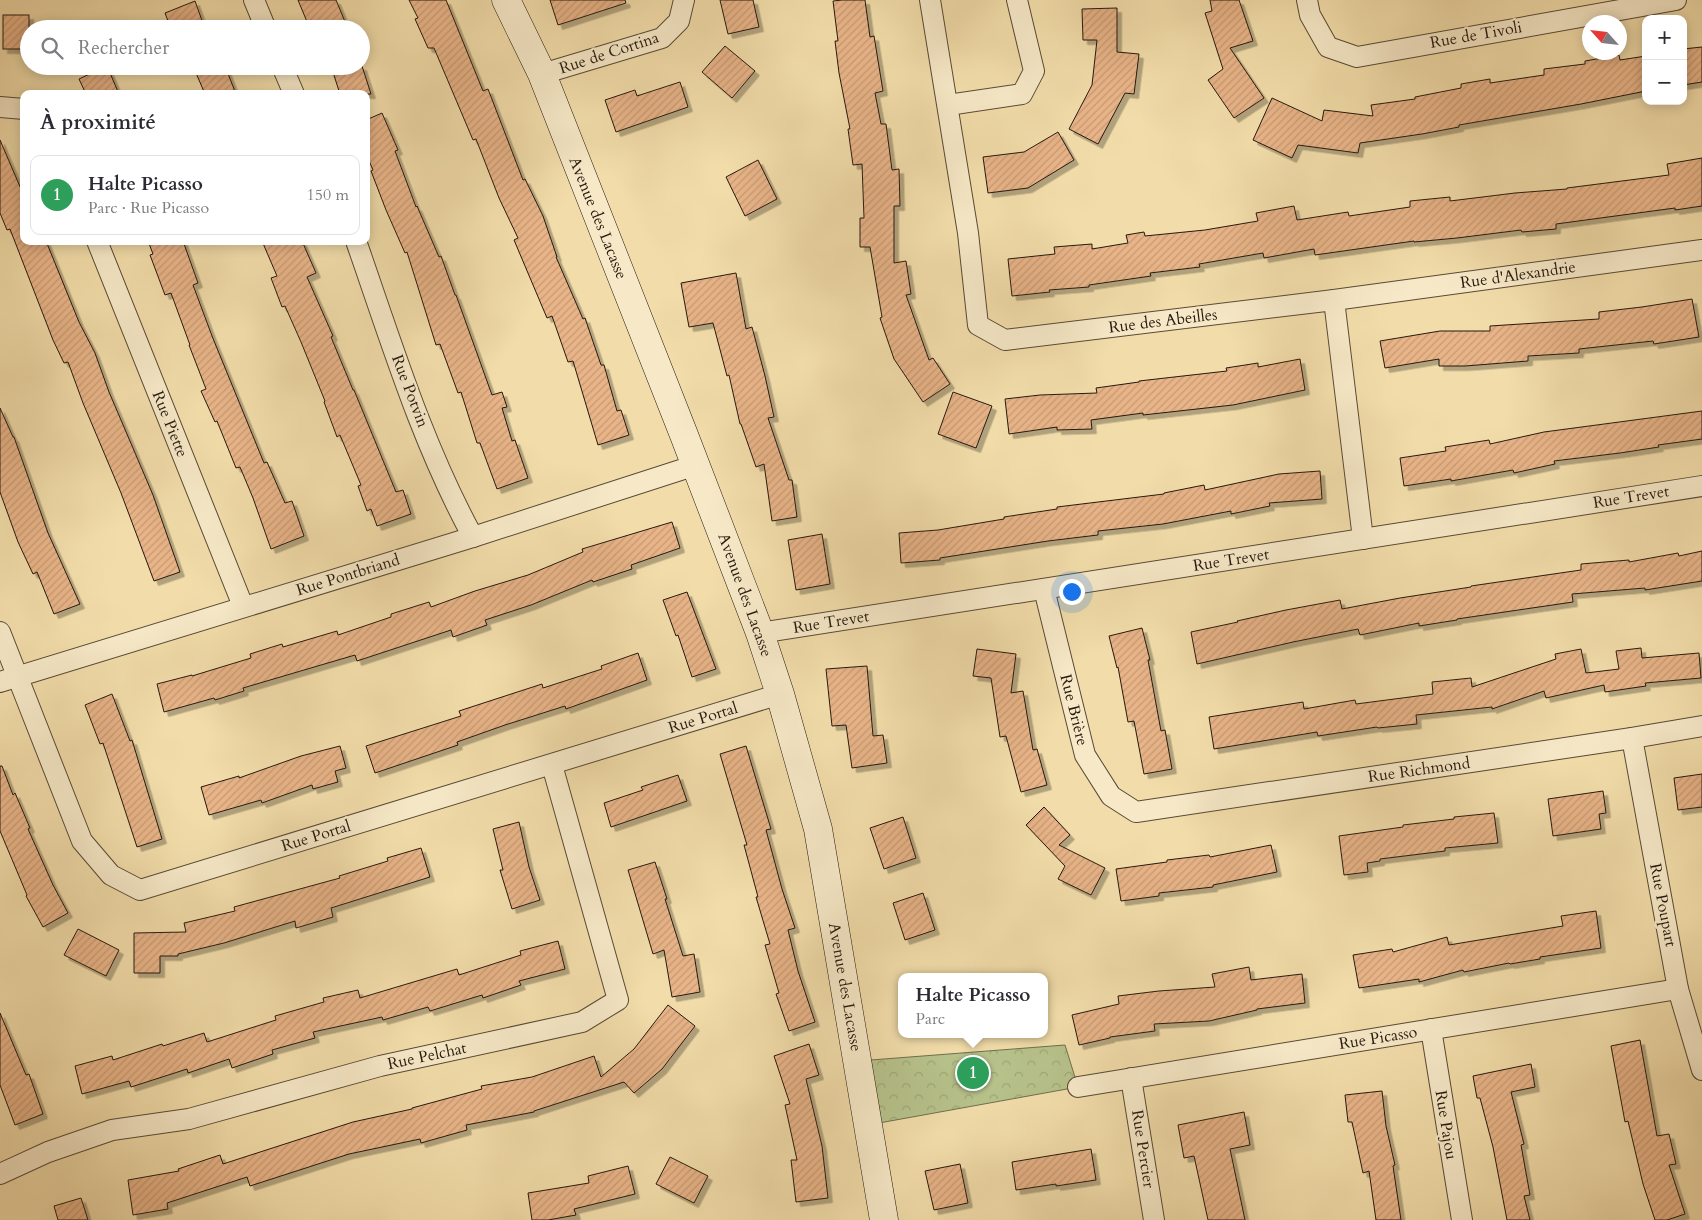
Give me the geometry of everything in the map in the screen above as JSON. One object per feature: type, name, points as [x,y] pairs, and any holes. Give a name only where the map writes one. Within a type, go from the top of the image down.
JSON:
[{"type":"street","points":[[254,0],[262,20]]},
{"type":"street","name":"Avenue des Lacasse","points":[[506,0],[542,74],[696,465],[760,634],[780,694],[818,829],[884,1220]]},
{"type":"street","name":"Rue de Cortina","points":[[542,74],[662,38],[680,21],[684,0]]},
{"type":"street","name":"Rue des Abeilles","points":[[930,0],[968,233],[978,325],[1005,340],[1334,300]]},
{"type":"street","points":[[948,105],[1022,94],[1034,71],[1017,0]]},
{"type":"street","name":"Rue de Tivoli","points":[[1307,0],[1310,15],[1328,46],[1357,56],[1676,0]]},
{"type":"street","points":[[286,75],[292,90]]},
{"type":"street","points":[[0,107],[20,109]]},
{"type":"street","name":"Rue Piette","points":[[98,245],[243,606]]},
{"type":"street","name":"Rue Potvin","points":[[357,245],[410,396],[452,499],[473,537]]},
{"type":"street","name":"Rue d'Alexandrie","points":[[1334,300],[1702,250]]},
{"type":"street","points":[[1334,300],[1363,539]]},
{"type":"street","name":"Rue Pontbriand","points":[[9,679],[473,537],[696,465]]},
{"type":"street","name":"Rue Trevet","points":[[760,634],[1702,486]]},
{"type":"street","name":"Rue Brière","points":[[1044,589],[1084,755],[1111,796],[1136,812]]},
{"type":"street","name":"Rue Portal","points":[[0,632],[9,679],[82,841],[111,875],[140,890],[780,694]]},
{"type":"street","name":"Rue Richmond","points":[[1136,812],[1702,726]]},
{"type":"street","name":"Rue Poupart","points":[[1632,738],[1678,989],[1702,1070]]},
{"type":"street","name":"Rue Pelchat","points":[[0,1174],[48,1152],[112,1130],[189,1119],[380,1066],[582,1022],[618,1000],[552,765]]},
{"type":"street","name":"Rue Picasso","points":[[1078,1087],[1678,989]]},
{"type":"street","name":"Rue Pajou","points":[[1430,1030],[1462,1220]]},
{"type":"street","name":"Rue Percier","points":[[1131,1078],[1154,1220]]},
{"type":"green space","points":[[1065,1045],[1078,1087],[879,1123],[871,1060]]},
{"type":"building","points":[[298,0],[336,0],[344,20],[306,20]]},
{"type":"building","points":[[409,0],[446,0],[483,91],[488,89],[523,180],[525,179],[543,216],[556,257],[583,319],[585,318],[601,365],[604,365],[617,411],[621,410],[629,435],[598,445],[573,361],[568,362],[552,316],[547,318],[514,240],[518,238],[499,198],[476,139],[473,140],[434,48],[428,48],[415,19],[418,18]]},
{"type":"building","points":[[550,0],[625,0],[626,3],[558,25]]},
{"type":"building","points":[[720,0],[753,0],[759,27],[728,34]]},
{"type":"building","points":[[865,0],[870,37],[874,36],[883,91],[875,93],[881,124],[886,124],[892,170],[899,169],[900,206],[894,206],[894,263],[906,261],[911,294],[906,295],[929,360],[933,358],[950,384],[923,402],[894,359],[880,318],[882,317],[870,247],[860,247],[860,218],[864,218],[862,164],[853,165],[848,129],[850,129],[835,41],[838,41],[833,1]]},
{"type":"building","points":[[1210,0],[1239,0],[1253,41],[1230,48],[1264,98],[1234,118],[1208,80],[1223,69],[1205,13],[1212,11]]},
{"type":"building","points":[[195,1],[202,20],[168,20],[165,13]]},
{"type":"building","points":[[1117,8],[1117,52],[1139,54],[1134,94],[1125,93],[1098,144],[1069,129],[1092,85],[1097,40],[1083,40],[1082,9]]},
{"type":"building","points":[[3,15],[29,15],[29,20],[20,20],[20,49],[3,49]]},
{"type":"building","points":[[725,46],[755,71],[732,98],[702,72]]},
{"type":"building","points":[[1702,47],[1702,82],[1687,84],[1687,49]]},
{"type":"building","points":[[1642,57],[1642,92],[1459,125],[1459,127],[1422,134],[1360,143],[1358,153],[1298,145],[1292,158],[1253,140],[1272,98],[1322,121],[1324,110],[1373,116],[1371,105],[1415,99],[1415,97],[1461,88],[1461,84],[1490,79],[1490,83],[1544,75],[1544,69],[1585,64],[1585,61],[1627,60]]},
{"type":"building","points":[[88,75],[111,75],[117,90],[84,90],[79,79]]},
{"type":"building","points":[[197,75],[229,75],[234,90],[203,90]]},
{"type":"building","points":[[334,75],[365,75],[370,90],[339,90]]},
{"type":"building","points":[[680,82],[688,107],[616,132],[605,100],[635,90],[637,96]]},
{"type":"building","points":[[382,113],[398,150],[395,151],[416,207],[439,257],[441,256],[492,395],[502,392],[507,407],[502,408],[512,441],[515,440],[528,478],[497,489],[480,443],[477,443],[461,392],[458,393],[440,344],[436,345],[407,252],[405,253],[371,171],[373,170],[370,163],[370,118]]},
{"type":"building","points":[[1058,132],[1074,160],[1028,188],[988,193],[983,157],[1024,152]]},
{"type":"building","points":[[0,140],[20,187],[20,245],[48,245],[79,322],[95,353],[109,392],[153,495],[180,572],[154,581],[68,362],[64,363],[53,340],[10,229],[7,230],[0,213]]},
{"type":"building","points":[[1702,158],[1702,206],[1556,224],[1556,229],[1522,232],[1521,230],[1414,241],[1315,255],[1314,249],[1264,258],[1263,253],[1199,264],[1200,267],[1150,273],[1151,276],[1089,285],[1089,287],[1049,290],[1050,292],[1012,296],[1008,259],[1055,254],[1054,247],[1092,244],[1092,249],[1128,243],[1126,235],[1144,232],[1145,236],[1205,230],[1258,221],[1256,213],[1294,206],[1297,220],[1348,212],[1349,216],[1410,207],[1410,201],[1450,197],[1450,201],[1567,189],[1669,175],[1667,164]]},
{"type":"building","points":[[758,160],[777,199],[745,216],[726,177]]},
{"type":"building","points":[[150,245],[184,245],[198,283],[193,285],[264,463],[267,462],[285,503],[292,501],[304,536],[271,549],[240,467],[236,468],[217,421],[215,422],[201,391],[206,389],[171,293],[165,295],[150,255],[153,254]]},
{"type":"building","points":[[264,245],[304,245],[316,273],[307,277],[396,492],[403,490],[411,514],[377,526],[371,509],[367,511],[358,486],[361,485],[340,435],[337,437],[325,401],[301,342],[285,306],[282,307],[271,278],[277,276]]},
{"type":"building","points":[[736,273],[746,329],[752,327],[765,376],[774,417],[768,418],[789,480],[792,480],[797,517],[772,521],[764,464],[756,467],[740,424],[729,375],[727,376],[713,323],[689,327],[681,283]]},
{"type":"building","points":[[1692,299],[1699,337],[1654,344],[1653,341],[1579,349],[1579,353],[1528,356],[1528,361],[1439,366],[1439,359],[1385,368],[1380,341],[1440,331],[1490,331],[1490,326],[1599,319],[1599,312]]},
{"type":"building","points":[[1300,359],[1305,390],[1233,405],[1091,420],[1092,429],[1057,430],[1057,427],[1009,434],[1005,399],[1040,395],[1097,393],[1096,388],[1227,371],[1226,368],[1258,363],[1258,367]]},
{"type":"building","points":[[953,392],[992,406],[976,448],[938,434]]},
{"type":"building","points":[[0,408],[14,437],[48,533],[80,604],[54,614],[37,572],[33,574],[18,542],[0,492]]},
{"type":"building","points":[[1702,411],[1702,439],[1620,453],[1554,461],[1555,464],[1514,473],[1513,470],[1451,481],[1451,479],[1404,486],[1400,458],[1446,451],[1445,447],[1489,440],[1490,444],[1544,432]]},
{"type":"building","points":[[1320,471],[1322,499],[1269,503],[1270,506],[1231,514],[1231,511],[1163,524],[1098,531],[1098,535],[940,558],[940,560],[901,563],[899,533],[938,530],[1057,509],[1057,507],[1164,494],[1204,485],[1205,490],[1279,474]]},
{"type":"building","points":[[672,522],[680,548],[631,565],[632,569],[593,582],[592,580],[531,605],[485,620],[487,625],[453,637],[451,630],[357,661],[355,655],[243,688],[244,691],[215,700],[214,698],[164,712],[157,684],[192,676],[251,658],[250,654],[282,644],[283,647],[337,631],[338,635],[391,617],[391,614],[429,602],[431,607],[528,575],[583,552],[582,549]]},
{"type":"building","points":[[822,534],[830,584],[796,590],[788,540]]},
{"type":"building","points":[[1702,551],[1702,581],[1645,590],[1645,588],[1572,594],[1573,602],[1419,626],[1419,623],[1360,635],[1358,629],[1197,664],[1191,632],[1286,610],[1340,600],[1342,609],[1471,586],[1581,570],[1581,564],[1629,560],[1629,562],[1678,553],[1679,556]]},
{"type":"building","points":[[687,592],[716,669],[692,677],[678,635],[676,636],[663,600]]},
{"type":"building","points":[[1142,628],[1150,660],[1148,660],[1161,731],[1165,730],[1172,769],[1144,774],[1134,721],[1128,722],[1118,667],[1109,636]]},
{"type":"building","points":[[1641,648],[1642,658],[1699,653],[1701,678],[1645,683],[1646,686],[1605,692],[1604,685],[1546,698],[1544,691],[1492,709],[1492,707],[1416,715],[1417,724],[1377,727],[1318,736],[1317,732],[1214,749],[1209,717],[1303,702],[1304,709],[1355,700],[1356,704],[1433,694],[1432,682],[1471,678],[1472,687],[1556,659],[1555,654],[1581,649],[1586,673],[1619,669],[1616,651]]},
{"type":"building","points":[[977,649],[1016,654],[1011,693],[1023,691],[1033,750],[1037,749],[1047,785],[1021,792],[1006,736],[1000,737],[991,678],[973,676]]},
{"type":"building","points":[[638,653],[647,680],[566,709],[565,706],[505,725],[457,742],[458,745],[375,773],[366,746],[461,716],[459,711],[542,684],[543,688],[602,669],[601,666]]},
{"type":"building","points":[[867,666],[873,736],[883,735],[887,763],[852,768],[846,725],[832,726],[826,669]]},
{"type":"building","points":[[112,694],[130,741],[132,740],[162,839],[137,847],[103,743],[100,744],[85,705]]},
{"type":"building","points":[[340,746],[346,768],[335,771],[338,782],[313,789],[312,785],[262,803],[261,800],[209,815],[201,787],[239,776],[239,778],[301,756]]},
{"type":"building","points":[[746,746],[771,829],[766,830],[795,928],[788,930],[798,971],[815,1022],[789,1031],[776,994],[779,993],[765,945],[770,944],[756,897],[758,897],[744,845],[747,845],[720,754]]},
{"type":"building","points":[[0,766],[2,766],[13,795],[15,793],[30,828],[28,829],[53,885],[68,913],[43,927],[26,896],[0,831]]},
{"type":"building","points":[[1702,774],[1702,807],[1678,810],[1674,778]]},
{"type":"building","points":[[678,775],[687,801],[611,827],[604,803],[643,790],[641,787]]},
{"type":"building","points":[[1603,791],[1606,813],[1599,814],[1601,829],[1553,836],[1548,799]]},
{"type":"building","points":[[1044,807],[1070,835],[1059,845],[1105,868],[1091,895],[1058,879],[1065,866],[1026,825]]},
{"type":"building","points":[[1494,813],[1498,843],[1445,848],[1445,851],[1380,859],[1380,861],[1367,863],[1368,872],[1344,875],[1339,836],[1403,827],[1403,825],[1454,819],[1454,817]]},
{"type":"building","points":[[903,817],[916,858],[884,869],[870,828]]},
{"type":"building","points":[[519,822],[529,867],[540,900],[512,909],[500,870],[503,870],[493,829]]},
{"type":"building","points":[[1271,845],[1277,872],[1213,885],[1213,887],[1159,893],[1159,896],[1121,901],[1116,869],[1167,862],[1167,860],[1209,855],[1210,857]]},
{"type":"building","points":[[421,848],[430,877],[331,908],[333,917],[296,928],[295,921],[224,943],[178,954],[178,956],[160,956],[160,973],[134,973],[134,933],[186,932],[184,923],[235,911],[234,907],[340,878],[339,876],[388,861],[387,858]]},
{"type":"building","points":[[655,862],[683,956],[694,954],[700,992],[672,997],[664,950],[653,954],[628,870]]},
{"type":"building","points":[[923,893],[935,930],[905,940],[893,903]]},
{"type":"building","points":[[1596,911],[1601,948],[1540,957],[1540,959],[1464,972],[1463,970],[1419,982],[1419,979],[1359,988],[1353,955],[1392,949],[1393,952],[1447,937],[1449,945],[1563,926],[1561,916]]},
{"type":"building","points":[[78,929],[119,950],[106,976],[64,955]]},
{"type":"building","points":[[558,941],[565,969],[519,981],[521,985],[483,998],[482,995],[430,1011],[428,1007],[383,1020],[382,1017],[313,1032],[315,1038],[272,1050],[273,1054],[232,1068],[229,1059],[188,1073],[187,1069],[131,1087],[129,1081],[82,1094],[75,1066],[112,1056],[113,1060],[204,1033],[207,1042],[276,1020],[275,1016],[324,1002],[323,998],[358,990],[360,998],[457,969],[459,975],[521,955],[520,951]]},
{"type":"building","points":[[1249,967],[1251,980],[1302,974],[1305,1003],[1257,1009],[1209,1021],[1154,1024],[1155,1031],[1110,1037],[1079,1045],[1072,1015],[1119,1004],[1118,996],[1215,987],[1212,974]]},
{"type":"building","points":[[668,1005],[695,1026],[662,1069],[634,1093],[624,1082],[534,1112],[466,1125],[467,1130],[421,1143],[420,1139],[349,1154],[250,1186],[247,1177],[167,1203],[168,1209],[133,1215],[128,1180],[179,1171],[178,1169],[220,1155],[223,1164],[353,1122],[412,1109],[482,1089],[481,1086],[532,1077],[594,1056],[601,1077],[634,1049]]},
{"type":"building","points":[[0,1013],[26,1075],[29,1074],[43,1114],[15,1125],[0,1085]]},
{"type":"building","points":[[1640,1040],[1657,1136],[1669,1134],[1676,1164],[1669,1165],[1685,1214],[1667,1220],[1655,1220],[1643,1184],[1628,1121],[1625,1122],[1611,1046]]},
{"type":"building","points":[[809,1044],[819,1075],[806,1079],[822,1146],[828,1198],[796,1202],[791,1160],[797,1160],[785,1105],[790,1104],[774,1056]]},
{"type":"building","points":[[1531,1064],[1535,1087],[1511,1092],[1524,1144],[1521,1145],[1530,1195],[1524,1196],[1530,1220],[1507,1220],[1493,1147],[1480,1098],[1477,1098],[1473,1076]]},
{"type":"building","points":[[1382,1091],[1386,1126],[1395,1165],[1393,1166],[1401,1220],[1376,1220],[1369,1171],[1363,1173],[1352,1122],[1348,1122],[1345,1095]]},
{"type":"building","points":[[1244,1112],[1250,1145],[1230,1149],[1245,1220],[1208,1220],[1194,1156],[1184,1158],[1178,1125]]},
{"type":"building","points":[[1091,1149],[1096,1180],[1016,1190],[1012,1162]]},
{"type":"building","points":[[670,1157],[708,1176],[694,1203],[656,1184]]},
{"type":"building","points":[[960,1164],[968,1203],[934,1210],[925,1171]]},
{"type":"building","points":[[628,1166],[635,1194],[574,1209],[576,1215],[548,1220],[532,1220],[528,1193],[589,1183],[588,1176]]},
{"type":"building","points":[[81,1198],[88,1220],[58,1220],[54,1206]]},
{"type":"place","name":"Halte Picasso","points":[[973,1073]]}]
